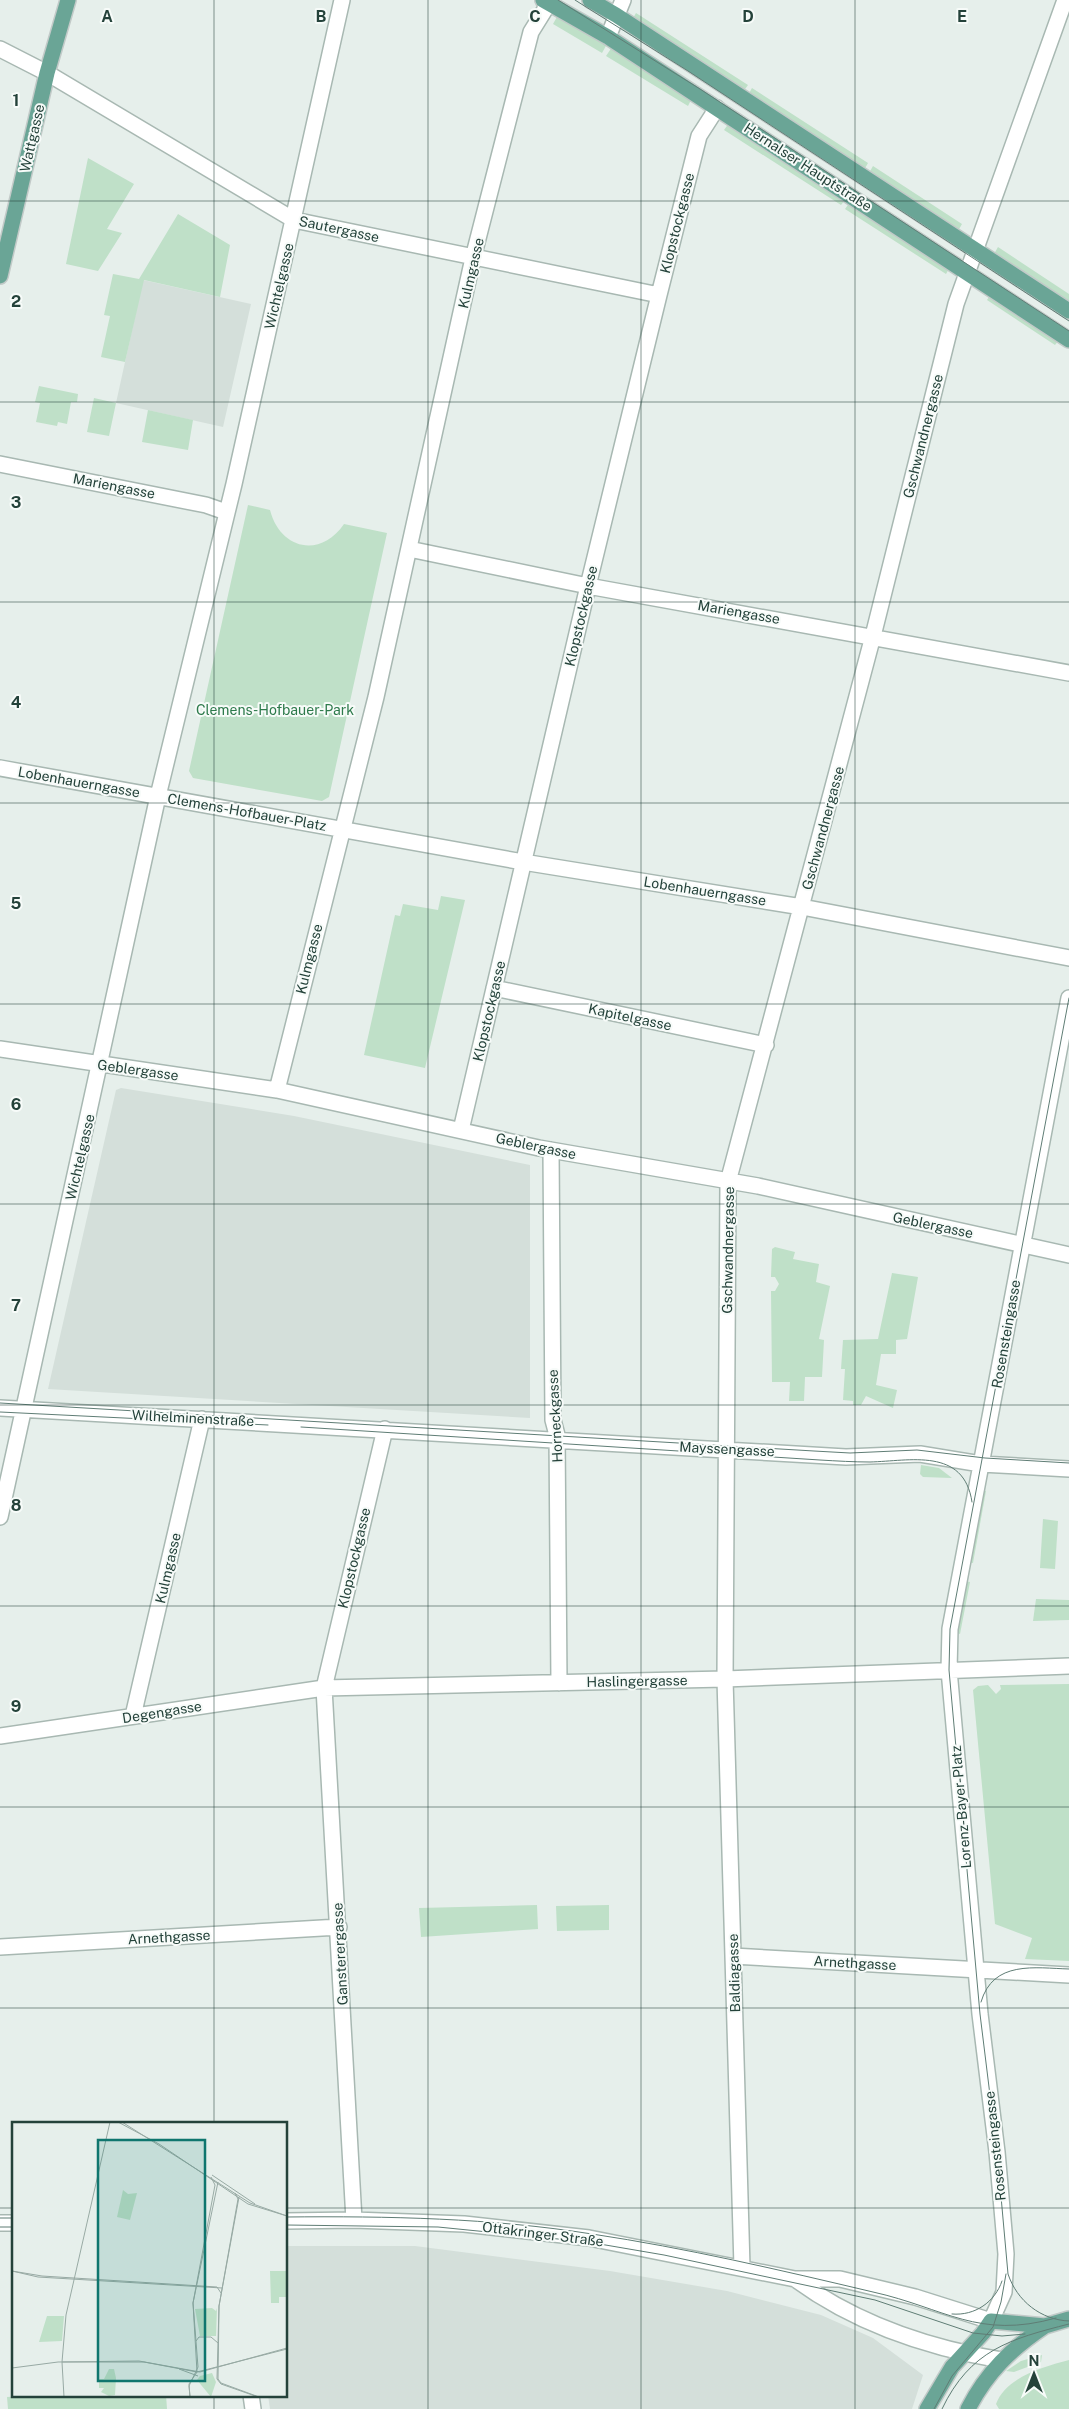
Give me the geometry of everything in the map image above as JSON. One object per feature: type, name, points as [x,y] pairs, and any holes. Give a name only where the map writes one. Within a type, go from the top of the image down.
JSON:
[{"type":"main road","name":"Wattgasse","points":[[0,276],[2,256],[47,73],[68,0]]},
{"type":"main road","name":"Hernalser Hauptstraße","points":[[590,0],[616,15],[1069,311]]},
{"type":"main road","name":"Hernalser Hauptstraße","points":[[546,2],[608,37],[1069,340]]},
{"type":"main road","points":[[968,2409],[987,2377],[1014,2348],[1045,2326],[1069,2319]]},
{"type":"main road","points":[[927,2409],[938,2388],[963,2353],[992,2321],[1045,2326]]},
{"type":"street","name":"Wichtelgasse","points":[[226,512],[294,220],[342,0]]},
{"type":"street","points":[[608,37],[623,0]]},
{"type":"street","name":"Gschwandnergasse","points":[[725,1679],[728,1182],[766,1045],[873,636],[956,304],[969,273],[1065,0]]},
{"type":"street","name":"Kulmgasse","points":[[410,549],[473,258],[531,32],[546,2]]},
{"type":"street","name":"Sautergasse","points":[[0,49],[47,73],[294,220],[659,295]]},
{"type":"street","name":"Klopstockgasse","points":[[461,1130],[588,586],[659,295],[699,136],[717,108]]},
{"type":"street","name":"Mariengasse","points":[[0,464],[206,505],[226,512]]},
{"type":"street","name":"Clemens-Hofbauer-Platz","points":[[226,512],[158,796],[341,828],[376,697],[410,549]]},
{"type":"street","name":"Mariengasse","points":[[410,549],[588,586],[873,636],[1069,673]]},
{"type":"street","name":"Lobenhauerngasse","points":[[0,768],[158,796]]},
{"type":"street","name":"Wichtelgasse","points":[[0,1517],[101,1065],[158,796]]},
{"type":"street","name":"Kulmgasse","points":[[277,1090],[341,828]]},
{"type":"street","name":"Lobenhauerngasse","points":[[341,828],[523,862],[802,907],[1069,958]]},
{"type":"street","name":"Kapitelgasse","points":[[494,988],[766,1045]]},
{"type":"street","name":"Rosensteingasse","points":[[949,1670],[950,1628],[1069,998]]},
{"type":"street","name":"Geblergasse","points":[[0,1049],[277,1090],[551,1150],[758,1186],[1069,1255]]},
{"type":"street","name":"Horneckgasse","points":[[551,1150],[553,1420],[557,1440],[559,1683]]},
{"type":"street","name":"Wilhelminenstraße","points":[[0,1408],[385,1429]]},
{"type":"street","name":"Kulmgasse","points":[[133,1716],[202,1419]]},
{"type":"street","name":"Klopstockgasse","points":[[324,1688],[385,1429]]},
{"type":"street","name":"Mayssengasse","points":[[385,1429],[846,1457],[920,1454],[982,1464],[1069,1469]]},
{"type":"street","points":[[949,1670],[1069,1666]]},
{"type":"street","name":"Haslingergasse","points":[[324,1688],[725,1679],[949,1670]]},
{"type":"street","name":"Lorenz-Bayer-Platz","points":[[949,1670],[976,1969]]},
{"type":"street","name":"Baldiagasse","points":[[725,1679],[742,2267]]},
{"type":"street","name":"Degengasse","points":[[0,1736],[324,1688]]},
{"type":"street","name":"Gansterergasse","points":[[324,1688],[354,2220]]},
{"type":"street","name":"Arnethgasse","points":[[0,1947],[338,1927]]},
{"type":"street","name":"Arnethgasse","points":[[733,1956],[976,1969]]},
{"type":"street","points":[[976,1969],[1069,1975]]},
{"type":"street","name":"Rosensteingasse","points":[[976,1969],[997,2152],[1006,2254],[1004,2292],[992,2321]]},
{"type":"street","name":"Ottakringer Straße","points":[[288,2221],[354,2220],[464,2224],[590,2238],[795,2279],[840,2279],[915,2297],[992,2321]]},
{"type":"street","name":"Ottakringer Straße","points":[[795,2279],[820,2297],[860,2317],[928,2343],[963,2353],[1002,2360]]},
{"type":"street","points":[[251,2396],[253,2409]]},
{"type":"shaded area","points":[[143,280],[251,304],[223,427],[116,403]]},
{"type":"shaded area","points":[[121,1088],[294,1116],[530,1165],[530,1418],[48,1389],[116,1090]]},
{"type":"shaded area","points":[[288,2246],[415,2246],[610,2271],[727,2291],[821,2315],[873,2338],[923,2375],[912,2409],[270,2409],[268,2396],[288,2396]]},
{"type":"green space","points":[[636,13],[748,85],[743,92],[632,20]]},
{"type":"green space","points":[[558,15],[607,44],[602,53],[553,24]]},
{"type":"green space","points":[[612,47],[692,98],[688,106],[606,56]]},
{"type":"green space","points":[[752,88],[868,163],[864,170],[748,95]]},
{"type":"green space","points":[[729,123],[846,199],[841,205],[724,130]]},
{"type":"green space","points":[[88,158],[134,184],[107,229],[122,233],[98,271],[66,264]]},
{"type":"green space","points":[[873,166],[962,224],[958,231],[869,173]]},
{"type":"green space","points":[[850,202],[950,267],[946,274],[845,209]]},
{"type":"green space","points":[[178,214],[230,245],[220,297],[144,280],[125,362],[101,357],[110,316],[104,315],[113,274],[139,279]]},
{"type":"green space","points":[[998,247],[1069,294],[1069,304],[994,254]]},
{"type":"green space","points":[[990,295],[1059,340],[1055,345],[987,300]]},
{"type":"green space","points":[[39,386],[78,394],[77,402],[71,402],[67,424],[58,422],[57,426],[36,422],[40,403],[35,402]]},
{"type":"green space","points":[[94,398],[116,403],[109,436],[87,432]]},
{"type":"green space","points":[[148,410],[193,420],[188,450],[142,442]]},
{"type":"green space","name":"Clemens-Hofbauer-Park","points":[[248,505],[270,510],[282,534],[291,541],[302,545],[324,542],[344,524],[387,533],[329,797],[322,801],[193,778],[189,771]]},
{"type":"green space","points":[[441,896],[465,900],[425,1068],[364,1055],[395,915],[400,916],[403,904],[438,910]]},
{"type":"green space","points":[[775,1247],[795,1252],[793,1259],[819,1264],[816,1282],[830,1286],[819,1339],[824,1340],[822,1377],[805,1377],[804,1401],[789,1401],[790,1382],[772,1382],[771,1291],[775,1291],[779,1284],[775,1277],[771,1277],[772,1249]]},
{"type":"green space","points":[[892,1273],[918,1277],[907,1339],[896,1340],[896,1354],[881,1354],[876,1385],[897,1390],[893,1408],[866,1396],[861,1405],[853,1405],[853,1401],[843,1400],[845,1369],[841,1369],[843,1340],[878,1339]]},
{"type":"green space","points":[[921,1465],[939,1468],[952,1478],[923,1477],[920,1474]]},
{"type":"green space","points":[[983,1490],[986,1491],[973,1563],[968,1562]]},
{"type":"green space","points":[[1043,1519],[1058,1521],[1055,1569],[1040,1568]]},
{"type":"green space","points":[[965,1581],[970,1582],[960,1634],[957,1633]]},
{"type":"green space","points":[[1036,1599],[1069,1600],[1069,1620],[1033,1621]]},
{"type":"green space","points":[[1069,1684],[1069,1961],[1025,1959],[1032,1938],[995,1924],[973,1690],[978,1686],[988,1685],[996,1694],[1001,1689],[1000,1685]]},
{"type":"green space","points":[[537,1905],[538,1929],[421,1937],[419,1908]]},
{"type":"green space","points":[[609,1905],[609,1930],[557,1931],[556,1906]]},
{"type":"green space","points":[[1042,2355],[1041,2362],[1014,2372],[1006,2371],[1021,2361]]},
{"type":"green space","points":[[1069,2360],[1069,2409],[999,2409],[996,2404],[1001,2395],[1017,2380],[1026,2374]]},
{"type":"green space","points":[[166,2396],[167,2409],[8,2409],[7,2397]]},
{"type":"tram line","points":[[558,0],[700,89],[1069,331]]},
{"type":"tram line","points":[[575,0],[688,71],[1069,321]]},
{"type":"tram line","points":[[1069,998],[950,1629],[949,1670],[980,2014],[997,2152],[1008,2274],[1017,2293],[1031,2307],[1049,2317],[1069,2321]]},
{"type":"tram line","points":[[0,1403],[850,1453],[917,1450],[985,1458],[1069,1463]]},
{"type":"tram line","points":[[0,1412],[268,1425]]},
{"type":"tram line","points":[[301,1427],[833,1461],[933,1461],[947,1465],[958,1472],[967,1484],[972,1502]]},
{"type":"tram line","points":[[981,2002],[987,1988],[995,1979],[1005,1973],[1029,1968],[1069,1969]]},
{"type":"tram line","points":[[288,2217],[439,2219],[516,2224],[592,2234],[698,2253],[873,2292],[983,2324],[1029,2324],[1056,2318]]},
{"type":"tram line","points":[[0,2218],[12,2218]]},
{"type":"tram line","points":[[288,2225],[438,2227],[588,2242],[664,2255],[875,2300],[973,2333],[1002,2336],[1025,2334]]},
{"type":"tram line","points":[[0,2227],[12,2227]]},
{"type":"tram line","points":[[934,2409],[952,2376],[993,2327],[1001,2302],[1006,2274]]},
{"type":"tram line","points":[[952,2314],[969,2313],[983,2306],[999,2289],[1002,2281]]},
{"type":"tram line","points":[[942,2409],[965,2373],[979,2360],[1010,2342],[1069,2324]]}]
